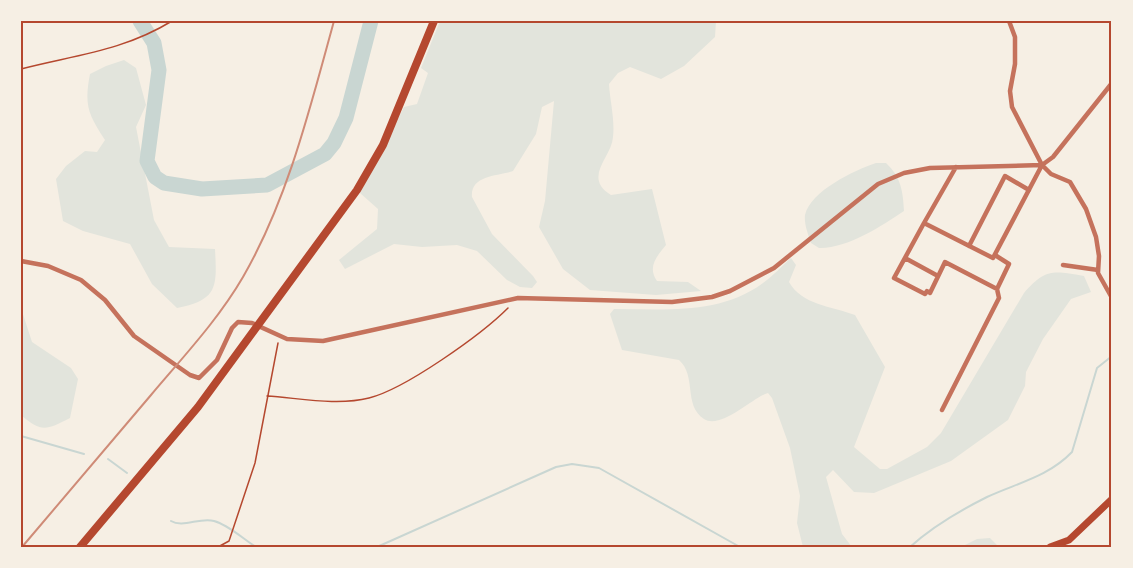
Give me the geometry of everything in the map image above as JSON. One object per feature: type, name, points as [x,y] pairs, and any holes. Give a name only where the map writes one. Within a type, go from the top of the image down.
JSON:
[{"type":"highway","points":[[80,547],[198,407],[259,326],[367,174],[402,101],[434,21]]},
{"type":"main road","points":[[1050,547],[1069,543],[1112,499]]},
{"type":"street","points":[[1009,21],[1014,37],[1012,108],[1042,165],[1051,174],[1070,182],[1086,209],[1096,237],[1098,270],[1112,298]]},
{"type":"street","points":[[924,223],[993,258],[1042,165],[1053,157],[1112,83]]},
{"type":"street","points":[[21,261],[48,266],[81,280],[105,300],[134,336],[190,375],[199,378],[217,360],[235,324],[247,322],[279,337],[300,341],[323,341],[518,298],[672,302],[712,297],[730,291],[774,268],[878,184],[904,173],[930,168],[1042,165]]},
{"type":"street","points":[[956,167],[894,278],[925,294],[927,291],[930,293],[945,262],[997,289]]},
{"type":"street","points":[[969,246],[1005,176],[1029,190]]},
{"type":"street","points":[[942,410],[999,297],[997,289],[1009,264],[995,255]]},
{"type":"street","points":[[905,258],[938,276]]},
{"type":"street","points":[[1064,265],[1098,270]]},
{"type":"path","points":[[21,69],[107,50],[152,34],[172,21]]},
{"type":"path","points":[[267,396],[352,400],[388,390],[486,329],[518,298]]},
{"type":"path","points":[[218,547],[229,541],[255,463],[279,337]]},
{"type":"shaded area","points":[[440,21],[716,21],[715,37],[684,66],[661,79],[630,67],[618,73],[609,84],[613,137],[599,174],[599,181],[603,188],[611,195],[652,189],[666,245],[654,262],[654,276],[657,281],[688,282],[701,291],[656,295],[590,290],[563,269],[539,227],[545,201],[554,101],[542,107],[536,134],[513,171],[480,180],[475,184],[472,197],[492,234],[537,282],[532,288],[520,287],[507,280],[477,251],[457,245],[422,247],[394,244],[345,269],[339,260],[377,229],[378,209],[360,193],[404,107],[417,104],[428,73],[421,68]]},
{"type":"shaded area","points":[[124,60],[136,68],[146,105],[136,127],[154,220],[169,247],[215,249],[216,273],[212,290],[201,301],[190,305],[177,308],[152,284],[130,244],[83,231],[63,221],[56,179],[66,166],[85,151],[97,152],[105,140],[89,109],[87,94],[90,74]]},
{"type":"shaded area","points":[[876,163],[886,163],[898,179],[904,211],[875,230],[841,245],[819,248],[811,243],[805,215],[815,198],[846,176]]},
{"type":"shaded area","points":[[791,258],[796,265],[789,282],[795,290],[801,296],[818,304],[855,315],[885,367],[854,447],[880,469],[887,469],[927,447],[941,433],[1024,293],[1038,279],[1051,273],[1084,276],[1091,292],[1071,299],[1043,339],[1026,372],[1025,386],[1008,420],[951,461],[874,493],[854,492],[833,470],[826,477],[842,534],[852,547],[803,547],[797,523],[800,496],[790,448],[772,398],[768,393],[728,417],[711,421],[704,419],[694,406],[688,374],[679,360],[622,350],[610,314],[614,309],[691,308],[729,301],[763,283]]},
{"type":"shaded area","points":[[21,308],[32,342],[71,368],[78,379],[70,418],[49,427],[34,425],[21,415]]},
{"type":"shaded area","points":[[990,538],[999,547],[961,547],[977,539]]},
{"type":"waterway","points":[[140,21],[154,43],[159,70],[147,161],[155,177],[164,183],[202,189],[267,185],[325,154],[334,143],[346,118],[371,21]]},
{"type":"waterway","points":[[910,547],[957,513],[987,497],[1032,479],[1063,461],[1072,452],[1097,368],[1112,356]]},
{"type":"waterway","points":[[21,436],[84,454]]},
{"type":"waterway","points":[[108,459],[127,473]]},
{"type":"waterway","points":[[377,547],[556,467],[572,464],[599,468],[740,547]]},
{"type":"waterway","points":[[171,521],[176,523],[214,521],[256,547]]},
{"type":"railway","points":[[22,547],[200,338],[243,277],[259,247],[285,185],[307,120],[334,21]]}]
